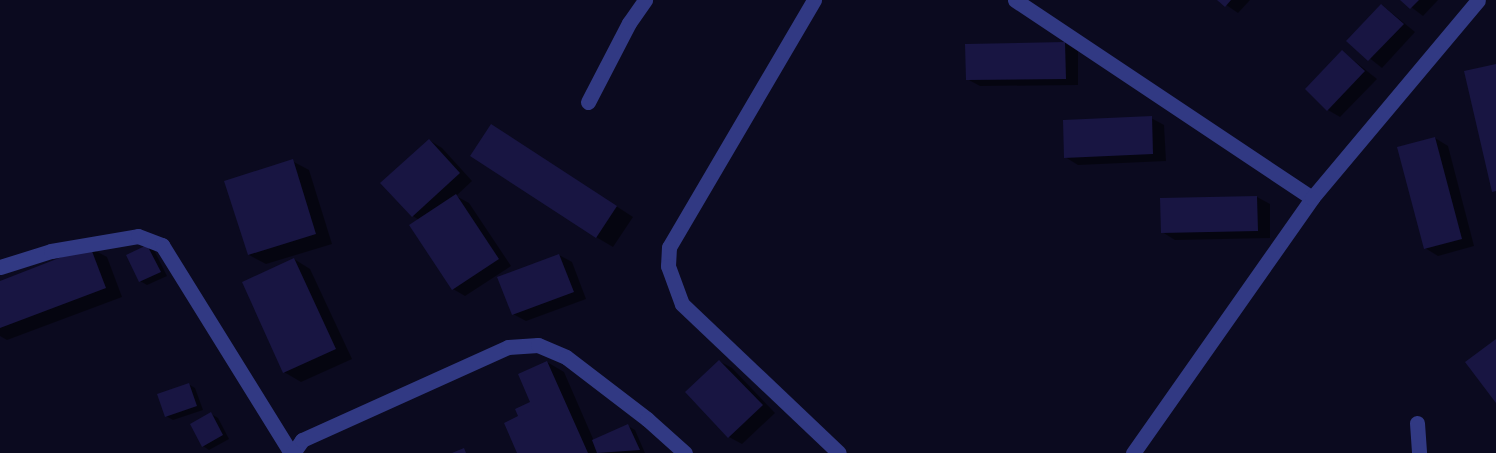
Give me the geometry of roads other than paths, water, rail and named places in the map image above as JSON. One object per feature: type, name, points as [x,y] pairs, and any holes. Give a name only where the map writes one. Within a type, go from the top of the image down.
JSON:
[{"type":"street","points":[[588,102],[629,23],[645,0]]},
{"type":"street","points":[[814,0],[669,247],[668,266],[682,304],[839,453]]},
{"type":"street","points":[[1016,0],[1312,198]]},
{"type":"street","points":[[1133,453],[1312,198],[1478,0]]},
{"type":"street","points":[[0,267],[52,251],[138,236],[162,245],[292,453],[302,440],[508,347],[538,345],[566,357],[647,419],[686,453]]},
{"type":"street","points":[[1417,423],[1419,453]]}]
